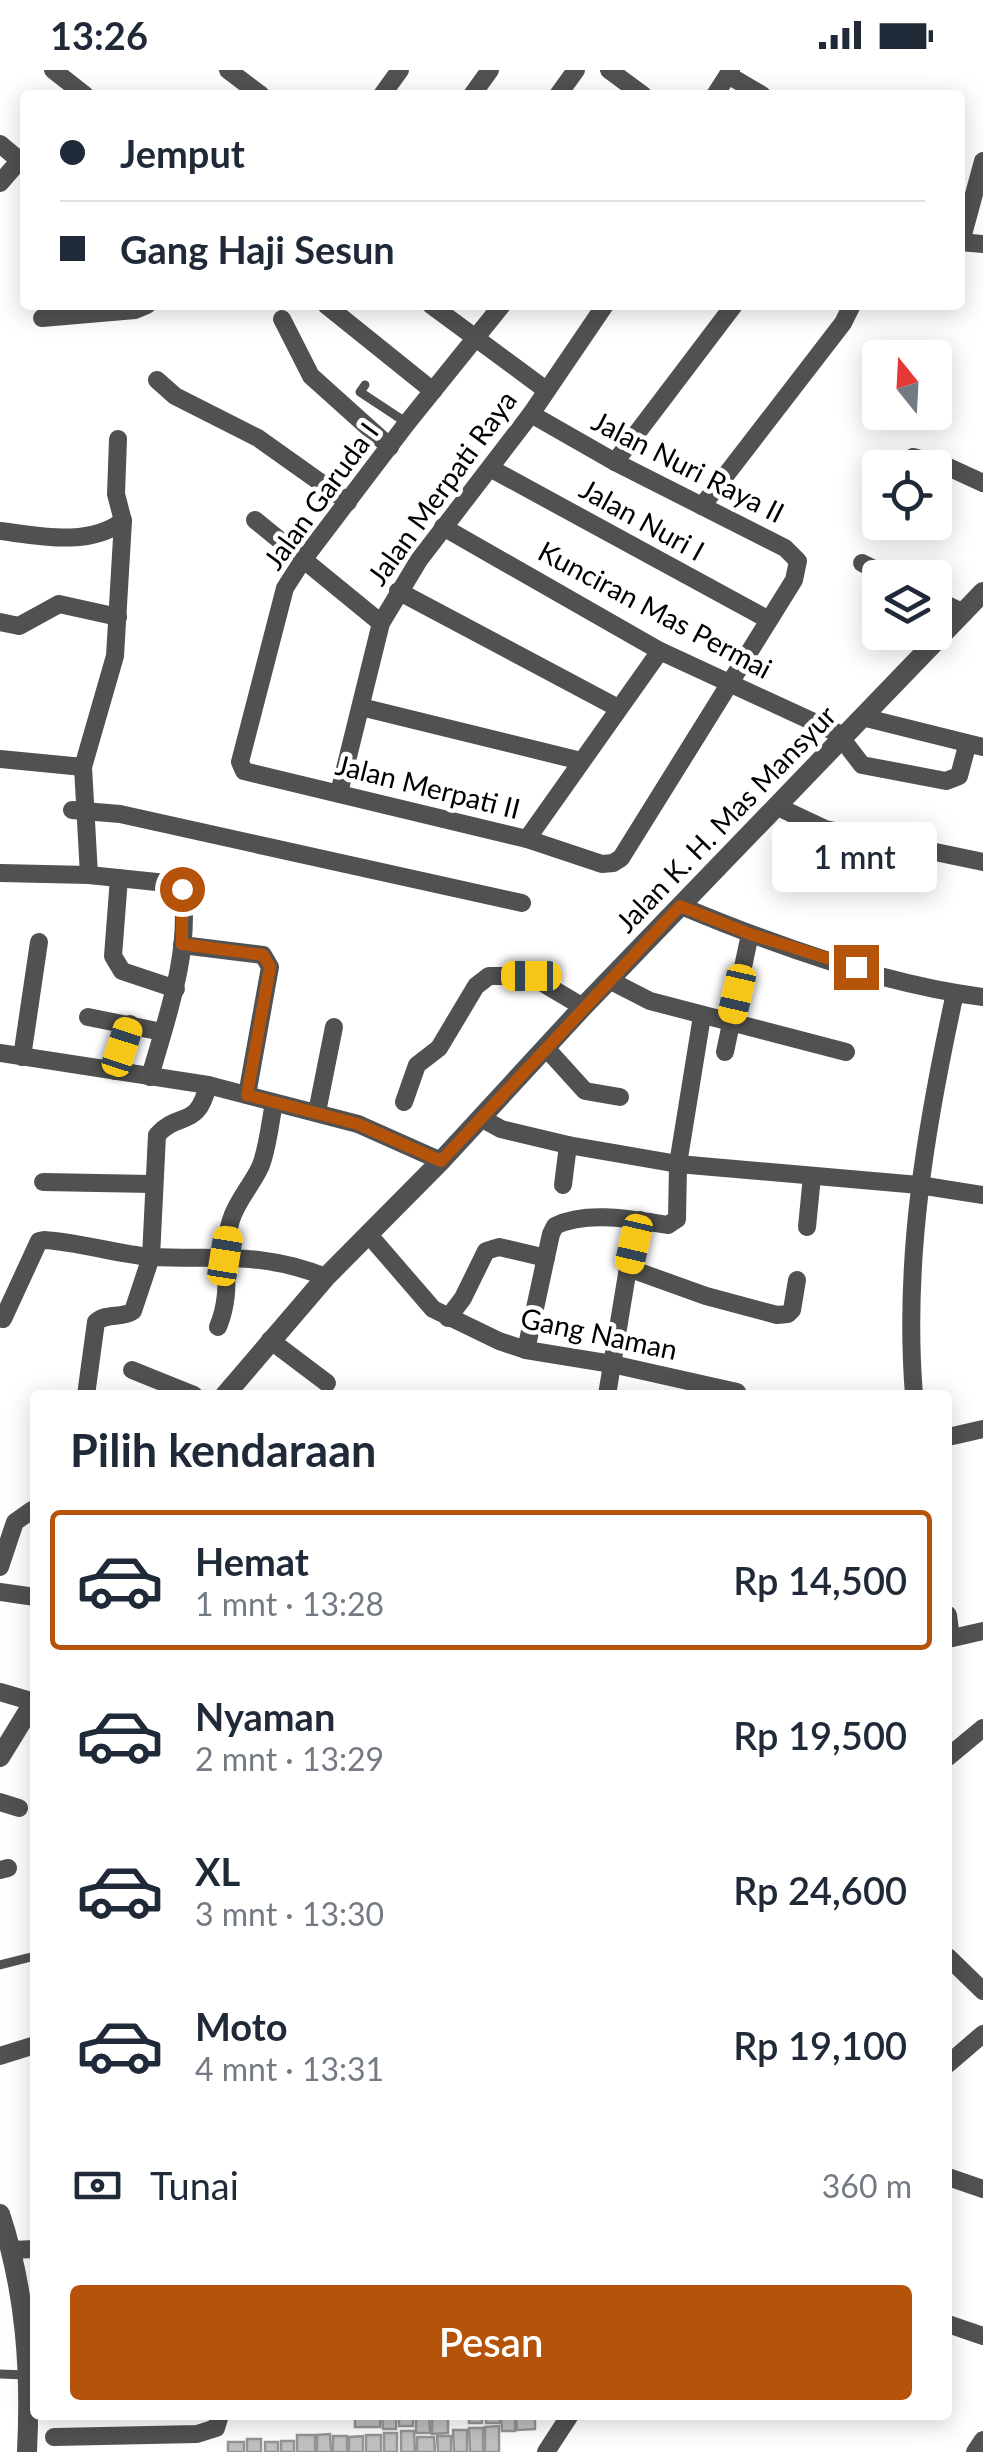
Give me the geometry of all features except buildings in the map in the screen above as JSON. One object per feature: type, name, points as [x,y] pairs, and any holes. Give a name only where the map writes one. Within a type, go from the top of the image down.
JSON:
[{"type":"street","points":[[53,70],[78,90]]},
{"type":"street","points":[[228,70],[254,90]]},
{"type":"street","points":[[609,70],[636,90]]},
{"type":"street","points":[[730,72],[755,90]]},
{"type":"street","points":[[0,144],[20,161]]},
{"type":"street","points":[[965,224],[983,161]]},
{"type":"street","points":[[0,183],[20,165]]},
{"type":"street","points":[[42,318],[113,310]]},
{"type":"street","points":[[332,310],[433,391]]},
{"type":"street","points":[[437,310],[546,390]]},
{"type":"street","name":"Jalan Garuda I","points":[[241,767],[285,588],[498,310]]},
{"type":"street","name":"Jalan Merpati Raya","points":[[338,794],[381,623],[398,591],[530,414],[602,310]]},
{"type":"street","points":[[614,462],[730,310]]},
{"type":"street","points":[[702,506],[843,324],[850,310]]},
{"type":"street","points":[[282,319],[311,376],[390,447]]},
{"type":"street","points":[[157,380],[175,396],[258,438],[348,502]]},
{"type":"street","name":"Jalan Nuri Raya II","points":[[530,414],[614,462],[794,553],[798,561],[794,580],[631,845],[613,863],[602,864]]},
{"type":"street","points":[[89,876],[80,810],[83,767],[115,656],[123,521],[116,494],[118,439]]},
{"type":"street","name":"Jalan Nuri I","points":[[490,468],[769,620]]},
{"type":"street","points":[[952,469],[983,483]]},
{"type":"street","points":[[255,520],[381,623]]},
{"type":"street","points":[[0,531],[57,538],[107,533],[123,521]]},
{"type":"street","name":"Kunciran Mas Permai","points":[[443,527],[660,651],[843,738],[862,765],[946,781],[959,776],[975,747]]},
{"type":"street","points":[[398,591],[618,708]]},
{"type":"street","name":"Jalan K. H. Mas Mansyur","points":[[229,1390],[326,1277],[983,592]]},
{"type":"street","points":[[0,622],[19,626],[59,604],[118,617]]},
{"type":"street","points":[[952,607],[964,613]]},
{"type":"street","points":[[526,839],[660,651]]},
{"type":"street","points":[[361,706],[581,761]]},
{"type":"street","points":[[862,717],[975,747]]},
{"type":"street","points":[[0,760],[83,767]]},
{"type":"street","name":"Jalan Merpati II","points":[[241,767],[244,771],[526,839],[602,864]]},
{"type":"street","points":[[776,806],[825,829],[983,862]]},
{"type":"street","points":[[80,810],[120,814],[522,903]]},
{"type":"street","points":[[0,873],[119,878],[176,884],[182,889],[182,944],[176,989],[150,1076]]},
{"type":"street","points":[[119,878],[113,956],[116,965],[176,989]]},
{"type":"street","points":[[680,906],[750,934],[887,976],[955,994],[983,996]]},
{"type":"street","points":[[725,1052],[750,934]]},
{"type":"street","points":[[22,1057],[38,942]]},
{"type":"street","points":[[182,944],[263,955],[270,967],[247,1095]]},
{"type":"street","points":[[404,1102],[418,1065],[440,1048],[476,986],[489,976],[531,976],[583,1008]]},
{"type":"street","points":[[609,980],[650,1002],[846,1052]]},
{"type":"street","points":[[914,1390],[912,1263],[918,1185],[955,994]]},
{"type":"street","points":[[526,1350],[551,1234],[564,1222],[676,1222],[678,1164],[702,1016]]},
{"type":"street","points":[[88,1017],[162,1032]]},
{"type":"street","points":[[115,1070],[130,1024]]},
{"type":"street","points":[[317,1112],[334,1027]]},
{"type":"street","points":[[546,1048],[585,1092],[620,1097]]},
{"type":"street","points":[[0,1053],[208,1084],[358,1124],[441,1161]]},
{"type":"street","points":[[87,1390],[96,1322],[104,1316],[134,1311],[151,1256],[157,1136],[162,1129],[194,1116],[203,1105],[208,1084]]},
{"type":"street","points":[[218,1327],[226,1309],[229,1281],[225,1256],[231,1219],[261,1164],[274,1104]]},
{"type":"street","points":[[481,1118],[501,1129],[568,1145],[678,1164],[918,1185],[983,1195]]},
{"type":"street","points":[[563,1186],[568,1145]]},
{"type":"street","points":[[808,1227],[812,1176]]},
{"type":"street","points":[[44,1182],[152,1184]]},
{"type":"street","points":[[608,1390],[640,1220]]},
{"type":"street","name":"Gang Naman","points":[[368,1235],[434,1308],[448,1318],[526,1350],[729,1390]]},
{"type":"street","points":[[2,1319],[39,1242],[50,1240],[151,1256],[225,1256],[281,1262],[326,1277]]},
{"type":"street","points":[[448,1318],[463,1298],[486,1252],[498,1247],[546,1258]]},
{"type":"street","points":[[628,1268],[721,1301],[777,1315],[792,1310],[797,1280]]},
{"type":"street","points":[[270,1340],[328,1383]]},
{"type":"street","points":[[132,1370],[182,1390]]},
{"type":"street","points":[[952,1435],[983,1429]]},
{"type":"street","points":[[0,1567],[15,1522],[30,1511]]},
{"type":"street","points":[[0,1592],[30,1596]]},
{"type":"street","points":[[952,1638],[983,1630]]},
{"type":"street","points":[[0,1692],[30,1700]]},
{"type":"street","points":[[0,1758],[30,1708]]},
{"type":"street","points":[[952,1754],[983,1728]]},
{"type":"street","points":[[0,1802],[18,1808]]},
{"type":"street","points":[[952,1961],[983,1991]]},
{"type":"street","points":[[952,2061],[983,2034]]},
{"type":"street","points":[[0,2055],[30,2047]]},
{"type":"street","points":[[952,2178],[983,2189]]},
{"type":"street","points":[[0,2214],[6,2251],[26,2272],[30,2362]]},
{"type":"street","points":[[952,2325],[983,2336]]},
{"type":"street","points":[[27,2452],[30,2402]]},
{"type":"street","points":[[54,2437],[197,2434],[216,2428],[218,2420]]},
{"type":"street","points":[[546,2452],[567,2420]]},
{"type":"street","points":[[975,2452],[983,2440]]},
{"type":"lane","points":[[365,385],[360,392],[408,424]]},
{"type":"lane","points":[[0,1965],[30,1957]]},
{"type":"lane","points":[[0,2374],[30,2385]]},
{"type":"route","points":[[182,889],[182,944],[263,955],[270,967],[247,1095],[358,1124],[441,1161],[680,906],[750,934],[856,967]]}]
